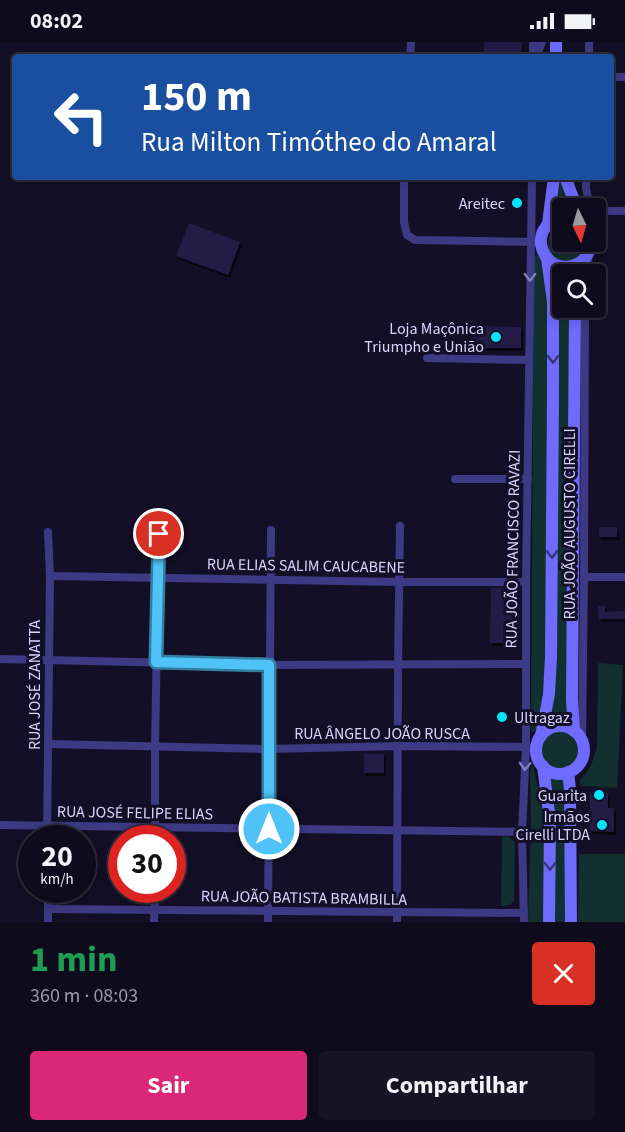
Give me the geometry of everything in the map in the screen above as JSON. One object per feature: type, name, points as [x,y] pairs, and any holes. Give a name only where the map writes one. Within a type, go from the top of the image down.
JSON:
[{"type":"main road","points":[[554,180],[548,224],[536,242],[554,264]]},
{"type":"main road","points":[[566,180],[573,198]]},
{"type":"main road","points":[[548,224],[552,221]]},
{"type":"main road","points":[[547,258],[553,302],[552,633],[549,694],[541,736],[531,748],[543,766],[554,773],[561,774],[575,769],[580,763],[584,748],[578,736],[572,688],[575,318]]},
{"type":"main road","points":[[541,736],[546,731],[560,726],[568,728],[578,736]]},
{"type":"main road","points":[[543,766],[550,820],[549,922]]},
{"type":"main road","points":[[568,772],[571,922]]},
{"type":"street","points":[[404,180],[404,222],[407,235],[415,240],[536,242]]},
{"type":"street","name":"RUA JOÃO FRANCISCO RAVAZI","points":[[524,918],[522,832],[531,748],[526,664],[526,582],[529,360],[536,242],[532,180]]},
{"type":"street","points":[[586,180],[588,198]]},
{"type":"street","points":[[606,211],[625,211]]},
{"type":"street","name":"RUA JOÃO AUGUSTO CIRELLI","points":[[578,736],[584,577],[585,318]]},
{"type":"street","points":[[427,358],[529,360]]},
{"type":"street","points":[[455,479],[528,479]]},
{"type":"street","points":[[397,918],[400,526]]},
{"type":"street","points":[[268,922],[271,530]]},
{"type":"street","name":"RUA JOSÉ ZANATTA","points":[[47,825],[50,576],[48,532]]},
{"type":"street","points":[[156,825],[159,534]]},
{"type":"street","name":"RUA ELIAS SALIM CAUCABENE","points":[[50,576],[526,582]]},
{"type":"street","points":[[584,577],[625,577]]},
{"type":"street","points":[[0,659],[269,665],[526,664]]},
{"type":"street","name":"RUA ÂNGELO JOÃO RUSCA","points":[[48,744],[269,749],[398,746],[531,748]]},
{"type":"street","name":"RUA JOSÉ FELIPE ELIAS","points":[[0,825],[18,825]]},
{"type":"street","name":"RUA JOSÉ FELIPE ELIAS","points":[[186,828],[522,832]]},
{"type":"street","points":[[48,903],[48,922]]},
{"type":"street","points":[[154,903],[154,922]]},
{"type":"street","name":"RUA JOÃO BATISTA BRAMBILLA","points":[[48,909],[268,912],[397,918],[524,918]]},
{"type":"green space","points":[[559,180],[562,180],[568,198],[558,198]]},
{"type":"green space","points":[[552,233],[552,252],[582,253],[572,260],[563,261],[557,258],[552,254],[549,248]]},
{"type":"green space","points":[[537,255],[541,259],[547,295],[548,332],[546,657],[545,682],[536,731],[533,732],[531,731],[534,256]]},
{"type":"green space","points":[[558,318],[571,318],[569,722],[554,721],[548,724],[559,409]]},
{"type":"green space","points":[[598,663],[623,665],[617,788],[580,784],[597,747]]},
{"type":"green space","points":[[560,730],[574,736],[580,750],[574,764],[560,770],[546,764],[540,750],[546,736]]},
{"type":"green space","points":[[533,765],[543,811],[544,922],[528,922],[530,775]]},
{"type":"green space","points":[[551,779],[565,779],[566,922],[552,922],[555,825]]},
{"type":"green space","points":[[502,836],[509,837],[515,843],[514,900],[509,905],[501,906]]},
{"type":"green space","points":[[579,854],[625,854],[625,922],[578,922]]},
{"type":"building","points":[[484,42],[522,42],[521,54],[484,54]]},
{"type":"building","points":[[189,223],[240,242],[228,275],[176,256]]},
{"type":"building","name":"Loja Maçônica Triumpho e União","points":[[472,326],[521,327],[521,348],[471,348]]},
{"type":"building","points":[[599,527],[617,527],[617,537],[599,537]]},
{"type":"building","points":[[491,588],[514,588],[513,643],[490,643]]},
{"type":"building","points":[[598,606],[605,606],[605,612],[625,611],[625,619],[599,619]]},
{"type":"building","points":[[364,754],[384,754],[384,773],[364,773]]},
{"type":"building","name":"Irmãos Cirelli LTDA","points":[[590,793],[608,793],[608,808],[614,808],[614,832],[590,831]]},
{"type":"place","name":"Areitec","points":[[517,203]]},
{"type":"place","name":"Loja Maçônica Triumpho e União","points":[[496,337]]},
{"type":"place","name":"Ultragaz","points":[[502,717]]},
{"type":"place","name":"Guarita","points":[[599,795]]},
{"type":"place","name":"Irmãos Cirelli LTDA","points":[[602,825]]},
{"type":"route","points":[[159,534],[156,662],[269,665],[269,829]]}]
